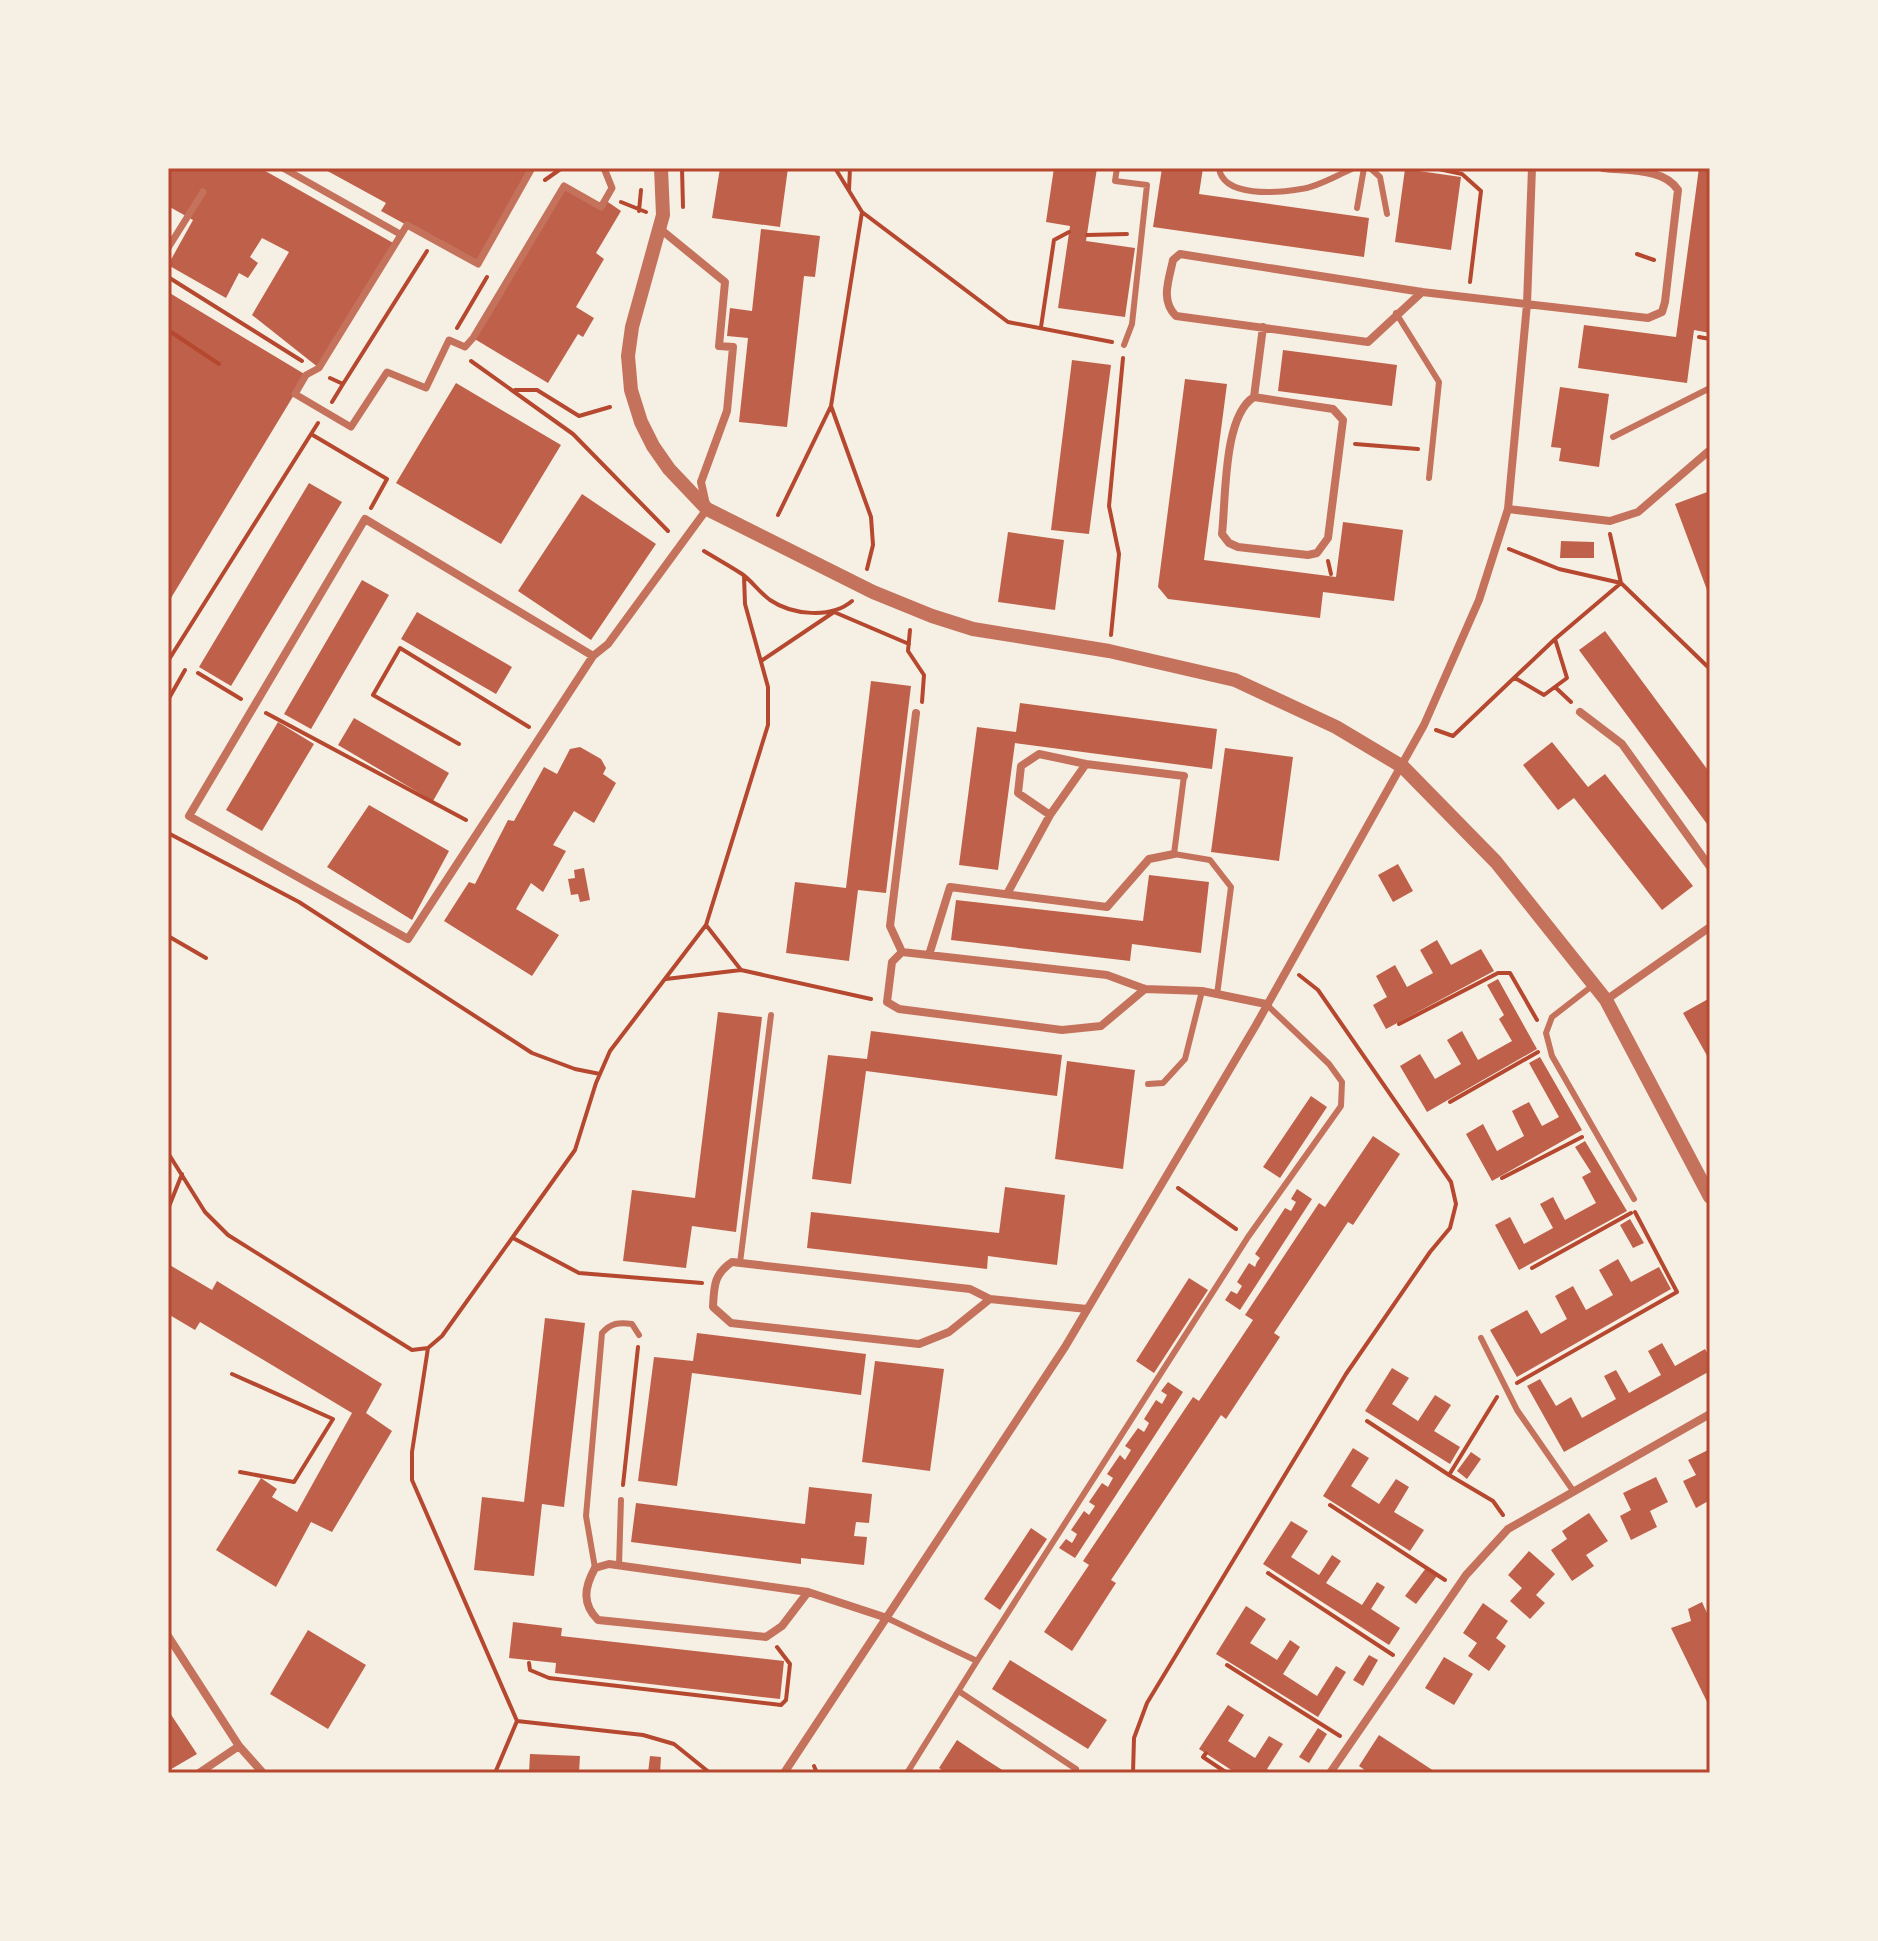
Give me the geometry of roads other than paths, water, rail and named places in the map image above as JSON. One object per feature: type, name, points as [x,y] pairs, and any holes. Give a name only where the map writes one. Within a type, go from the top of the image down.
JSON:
[{"type":"street","points":[[283,168],[400,234]]},
{"type":"street","points":[[532,168],[478,264],[407,225],[315,370],[306,375],[295,394],[351,427],[387,372],[426,388],[449,340],[465,347],[473,338],[564,186],[601,207],[612,188],[604,168]]},
{"type":"street","points":[[661,168],[664,195],[659,228],[632,327],[628,356],[631,390],[653,446],[669,469],[707,509],[862,587],[973,629],[1109,651],[1235,680],[1336,727],[1403,767],[1496,862],[1606,1000],[1710,1197]]},
{"type":"street","points":[[784,1773],[1087,1309],[1288,967],[1424,725],[1479,600],[1508,509],[1527,304],[1532,168]]},
{"type":"street","points":[[1422,292],[1368,342],[1176,316],[1168,308],[1166,294],[1173,260],[1180,254],[1422,292],[1648,318],[1662,312],[1678,190],[1671,180],[1655,174],[1603,168]]},
{"type":"street","points":[[168,247],[203,192]]},
{"type":"street","points":[[593,656],[365,519],[190,812],[191,819],[408,939],[593,656],[608,644],[707,509],[701,482],[727,411],[733,347],[719,346],[725,282],[659,228]]},
{"type":"street","points":[[1254,397],[1333,409],[1343,420],[1328,538],[1317,553],[1308,555],[1229,543],[1222,534],[1234,426],[1242,405],[1254,397],[1263,327]]},
{"type":"street","points":[[1508,509],[1610,521],[1638,512],[1710,450]]},
{"type":"street","points":[[1580,712],[1622,744],[1710,867]]},
{"type":"street","points":[[902,952],[890,926],[916,713]]},
{"type":"street","points":[[1050,815],[1018,793],[1021,766],[1039,754],[1086,764],[1184,776]]},
{"type":"street","points":[[1007,894],[1050,815],[1086,764]]},
{"type":"street","points":[[929,955],[950,887],[1107,907],[1149,859],[1174,854]]},
{"type":"street","points":[[1606,1000],[1710,927]]},
{"type":"street","points":[[902,952],[1107,975],[1145,989],[1202,991],[1266,1004]]},
{"type":"street","points":[[902,952],[892,962],[887,1002],[899,1009],[1062,1030],[1101,1026],[1145,989]]},
{"type":"street","points":[[990,1299],[949,1332],[919,1344],[731,1323],[713,1307],[714,1284],[720,1270],[732,1262],[970,1289],[990,1299],[1087,1309]]},
{"type":"street","points":[[1330,1773],[1457,1587],[1512,1527],[1710,1414]]},
{"type":"street","points":[[808,1592],[782,1626],[766,1637],[598,1620],[587,1609],[586,1594],[595,1568],[619,1566],[808,1592],[887,1618]]},
{"type":"street","points":[[168,1636],[239,1746],[263,1773]]},
{"type":"street","points":[[199,1773],[239,1746]]},
{"type":"lane","points":[[1117,168],[1115,181],[1147,185],[1132,324],[1124,345]]},
{"type":"lane","points":[[1219,168],[1222,180],[1230,186],[1259,191],[1303,189],[1354,168]]},
{"type":"lane","points":[[1357,208],[1367,168],[1380,177],[1387,214]]},
{"type":"lane","points":[[1396,313],[1439,382],[1429,478]]},
{"type":"lane","points":[[1613,437],[1710,388]]},
{"type":"lane","points":[[1184,776],[1174,854],[1210,860],[1231,887],[1217,995]]},
{"type":"lane","points":[[1594,985],[1552,1017],[1546,1033],[1552,1056],[1634,1199]]},
{"type":"lane","points":[[1148,1084],[1163,1083],[1185,1059],[1202,991]]},
{"type":"lane","points":[[907,1773],[1248,1237],[1341,1106],[1342,1082],[1329,1064],[1266,1004]]},
{"type":"lane","points":[[740,1263],[771,1015]]},
{"type":"lane","points":[[595,1568],[586,1516],[602,1333],[620,1322],[632,1324],[639,1335]]},
{"type":"lane","points":[[1481,1338],[1506,1388],[1574,1492]]},
{"type":"lane","points":[[619,1566],[621,1500]]},
{"type":"lane","points":[[887,1618],[977,1661]]},
{"type":"lane","points":[[960,1692],[1076,1769]]}]
